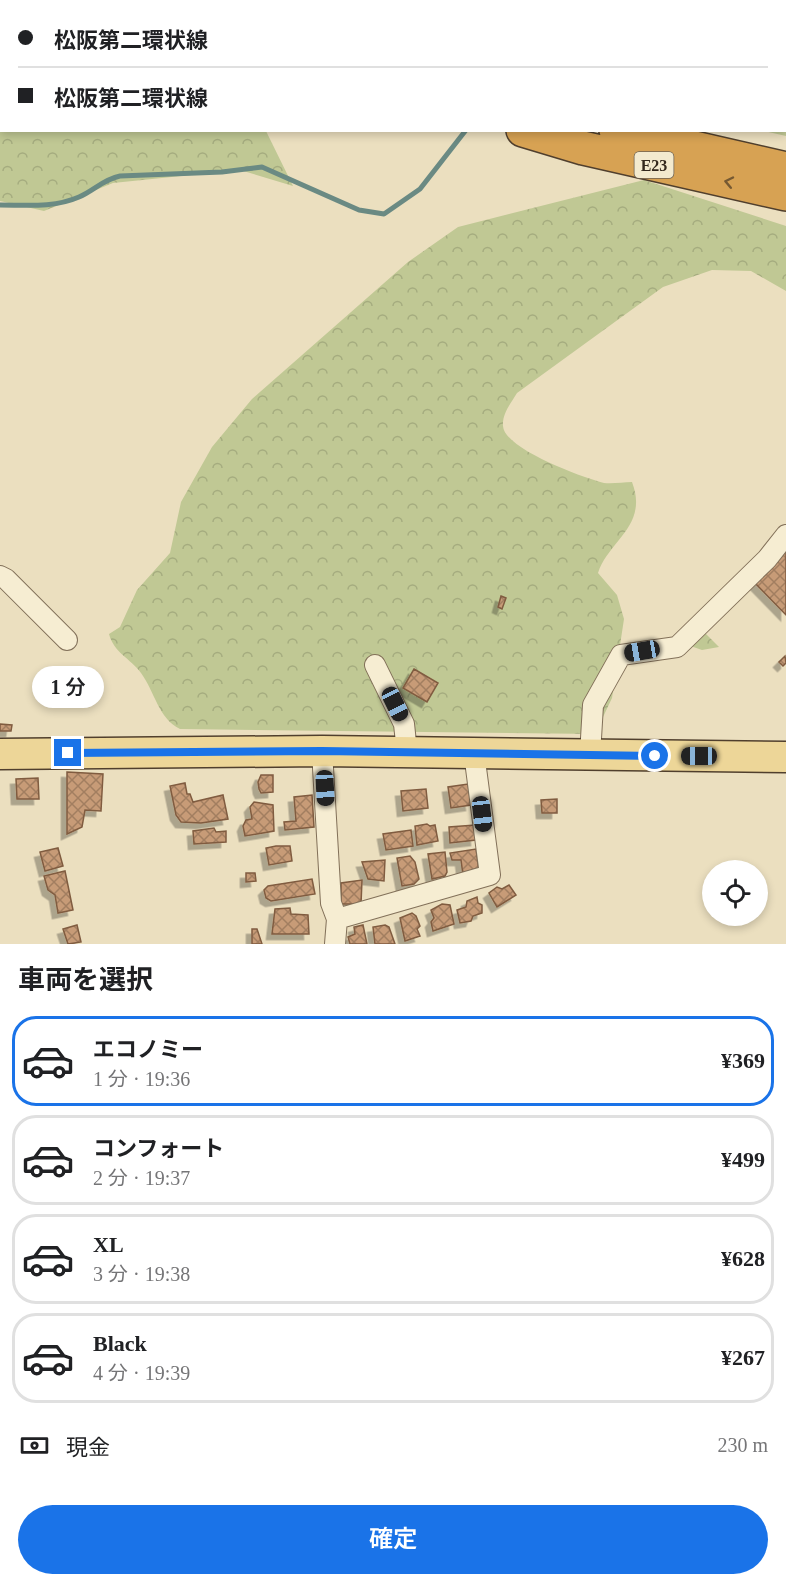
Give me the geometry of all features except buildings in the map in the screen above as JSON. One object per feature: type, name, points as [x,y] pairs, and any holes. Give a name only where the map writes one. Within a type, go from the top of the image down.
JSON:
[{"type":"highway","name":"E23","points":[[530,132],[618,157],[786,194]]},
{"type":"highway","name":"E23","points":[[625,132],[786,169]]},
{"type":"main road","points":[[0,754],[322,751],[786,757]]},
{"type":"street","points":[[590,755],[593,705],[621,655],[677,646],[767,559],[786,535]]},
{"type":"street","points":[[0,576],[6,579],[67,640]]},
{"type":"street","points":[[375,665],[404,724],[407,752]]},
{"type":"street","points":[[322,751],[331,903],[337,919],[335,944]]},
{"type":"street","points":[[337,919],[490,875],[474,753]]},
{"type":"green space","points":[[0,132],[266,132],[293,186],[240,170],[113,183],[44,211],[0,201]]},
{"type":"green space","points":[[768,132],[786,132],[786,136]]},
{"type":"green space","points":[[644,180],[786,226],[786,291],[751,271],[712,270],[663,287],[517,393],[505,413],[503,426],[507,435],[530,453],[564,469],[604,483],[632,482],[636,497],[631,522],[610,551],[598,573],[617,595],[624,619],[612,698],[595,734],[180,729],[173,724],[162,711],[146,680],[118,651],[109,634],[120,627],[137,590],[170,553],[181,502],[212,447],[252,399],[408,262],[458,227]]},
{"type":"green space","points":[[695,623],[719,647],[702,650],[676,641]]},
{"type":"waterway","points":[[0,205],[40,205],[69,201],[120,176],[222,172],[262,167],[359,210],[384,214],[420,189],[464,132]]},
{"type":"route","points":[[68,753],[322,751],[655,756]]}]
